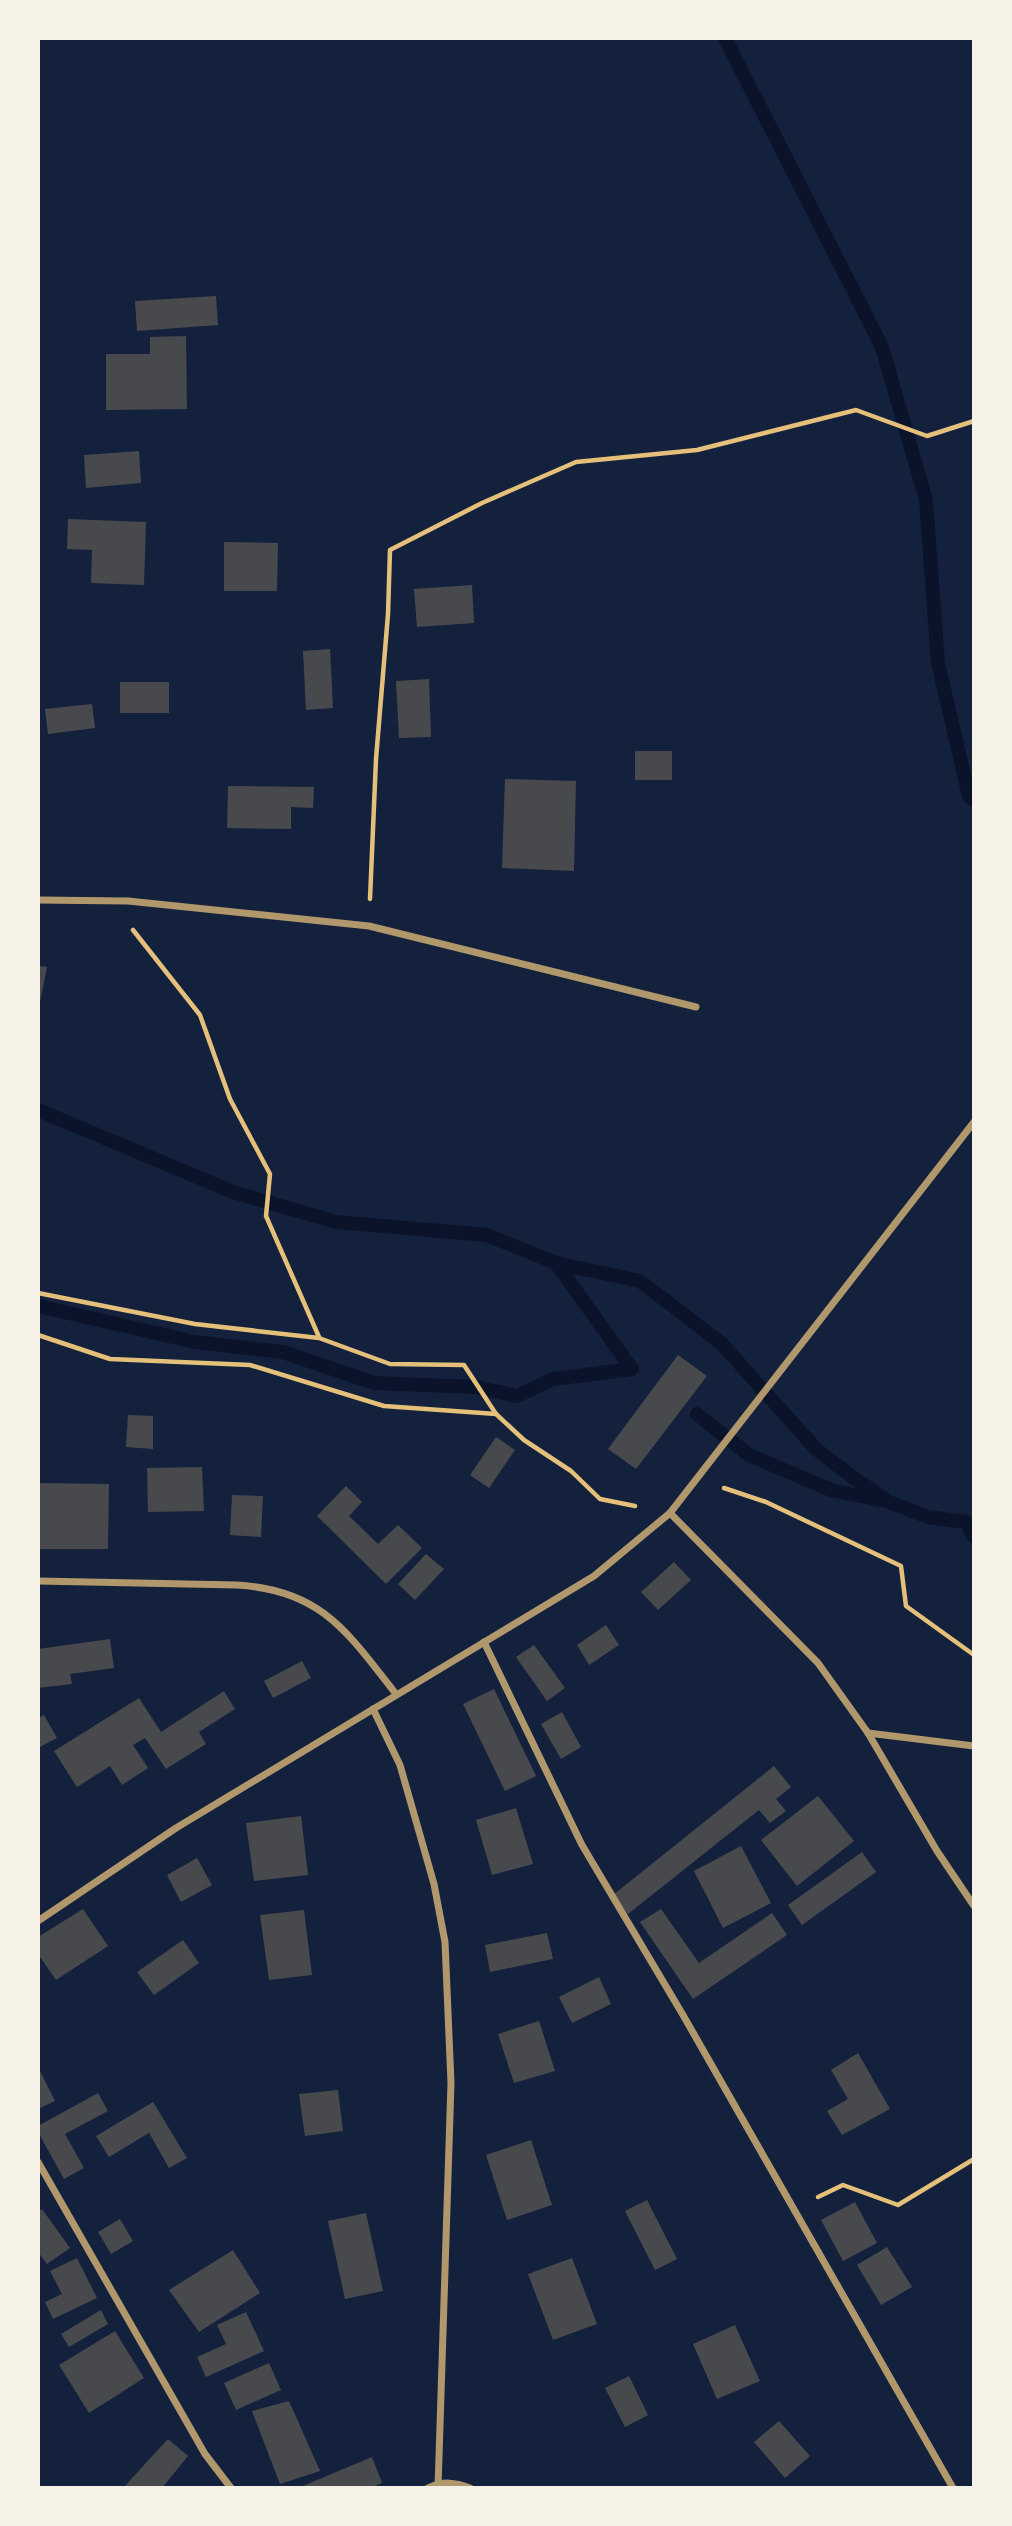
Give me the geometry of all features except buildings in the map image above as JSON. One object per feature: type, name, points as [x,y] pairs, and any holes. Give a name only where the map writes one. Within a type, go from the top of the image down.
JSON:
[{"type":"street","points":[[38,900],[128,901],[369,926],[696,1007]]},
{"type":"street","points":[[38,1921],[176,1828],[594,1576],[670,1513],[974,1122]]},
{"type":"street","points":[[670,1513],[818,1663],[868,1733],[937,1851],[974,1906]]},
{"type":"street","points":[[38,1581],[262,1586],[285,1593],[312,1604],[338,1623],[396,1694]]},
{"type":"street","points":[[484,1642],[582,1845],[683,2015],[953,2487]]},
{"type":"street","points":[[373,1709],[400,1765],[434,1884],[445,1942],[451,2083],[438,2485]]},
{"type":"street","points":[[868,1733],[974,1746]]},
{"type":"street","points":[[38,2162],[205,2454],[231,2487]]},
{"type":"street","points":[[428,2487],[453,2483],[470,2487]]},
{"type":"path","points":[[369,926],[376,759],[388,614],[390,550],[482,503],[576,462],[696,450],[856,410],[927,436],[974,421]]},
{"type":"path","points":[[132,929],[200,1015],[230,1099],[270,1174],[266,1216],[319,1338]]},
{"type":"path","points":[[38,1293],[195,1324],[319,1338],[390,1364],[464,1365],[496,1414],[524,1440],[571,1471],[600,1499],[670,1513]]},
{"type":"path","points":[[38,1335],[110,1359],[250,1365],[384,1406],[496,1414]]},
{"type":"path","points":[[697,1478],[766,1502],[901,1566],[906,1606],[974,1655]]},
{"type":"path","points":[[793,2208],[843,2185],[898,2205],[974,2159]]},
{"type":"waterway","points":[[725,38],[882,347],[926,500],[938,663],[969,796],[974,800]]},
{"type":"waterway","points":[[38,1110],[233,1192],[336,1222],[487,1235],[556,1263],[640,1281],[721,1343],[816,1449],[889,1502],[928,1517],[966,1522],[974,1537]]},
{"type":"waterway","points":[[38,1306],[195,1342],[283,1352],[374,1383],[476,1387],[517,1396],[553,1379],[632,1369],[556,1263]]},
{"type":"waterway","points":[[697,1414],[749,1455],[831,1490],[880,1500]]}]
